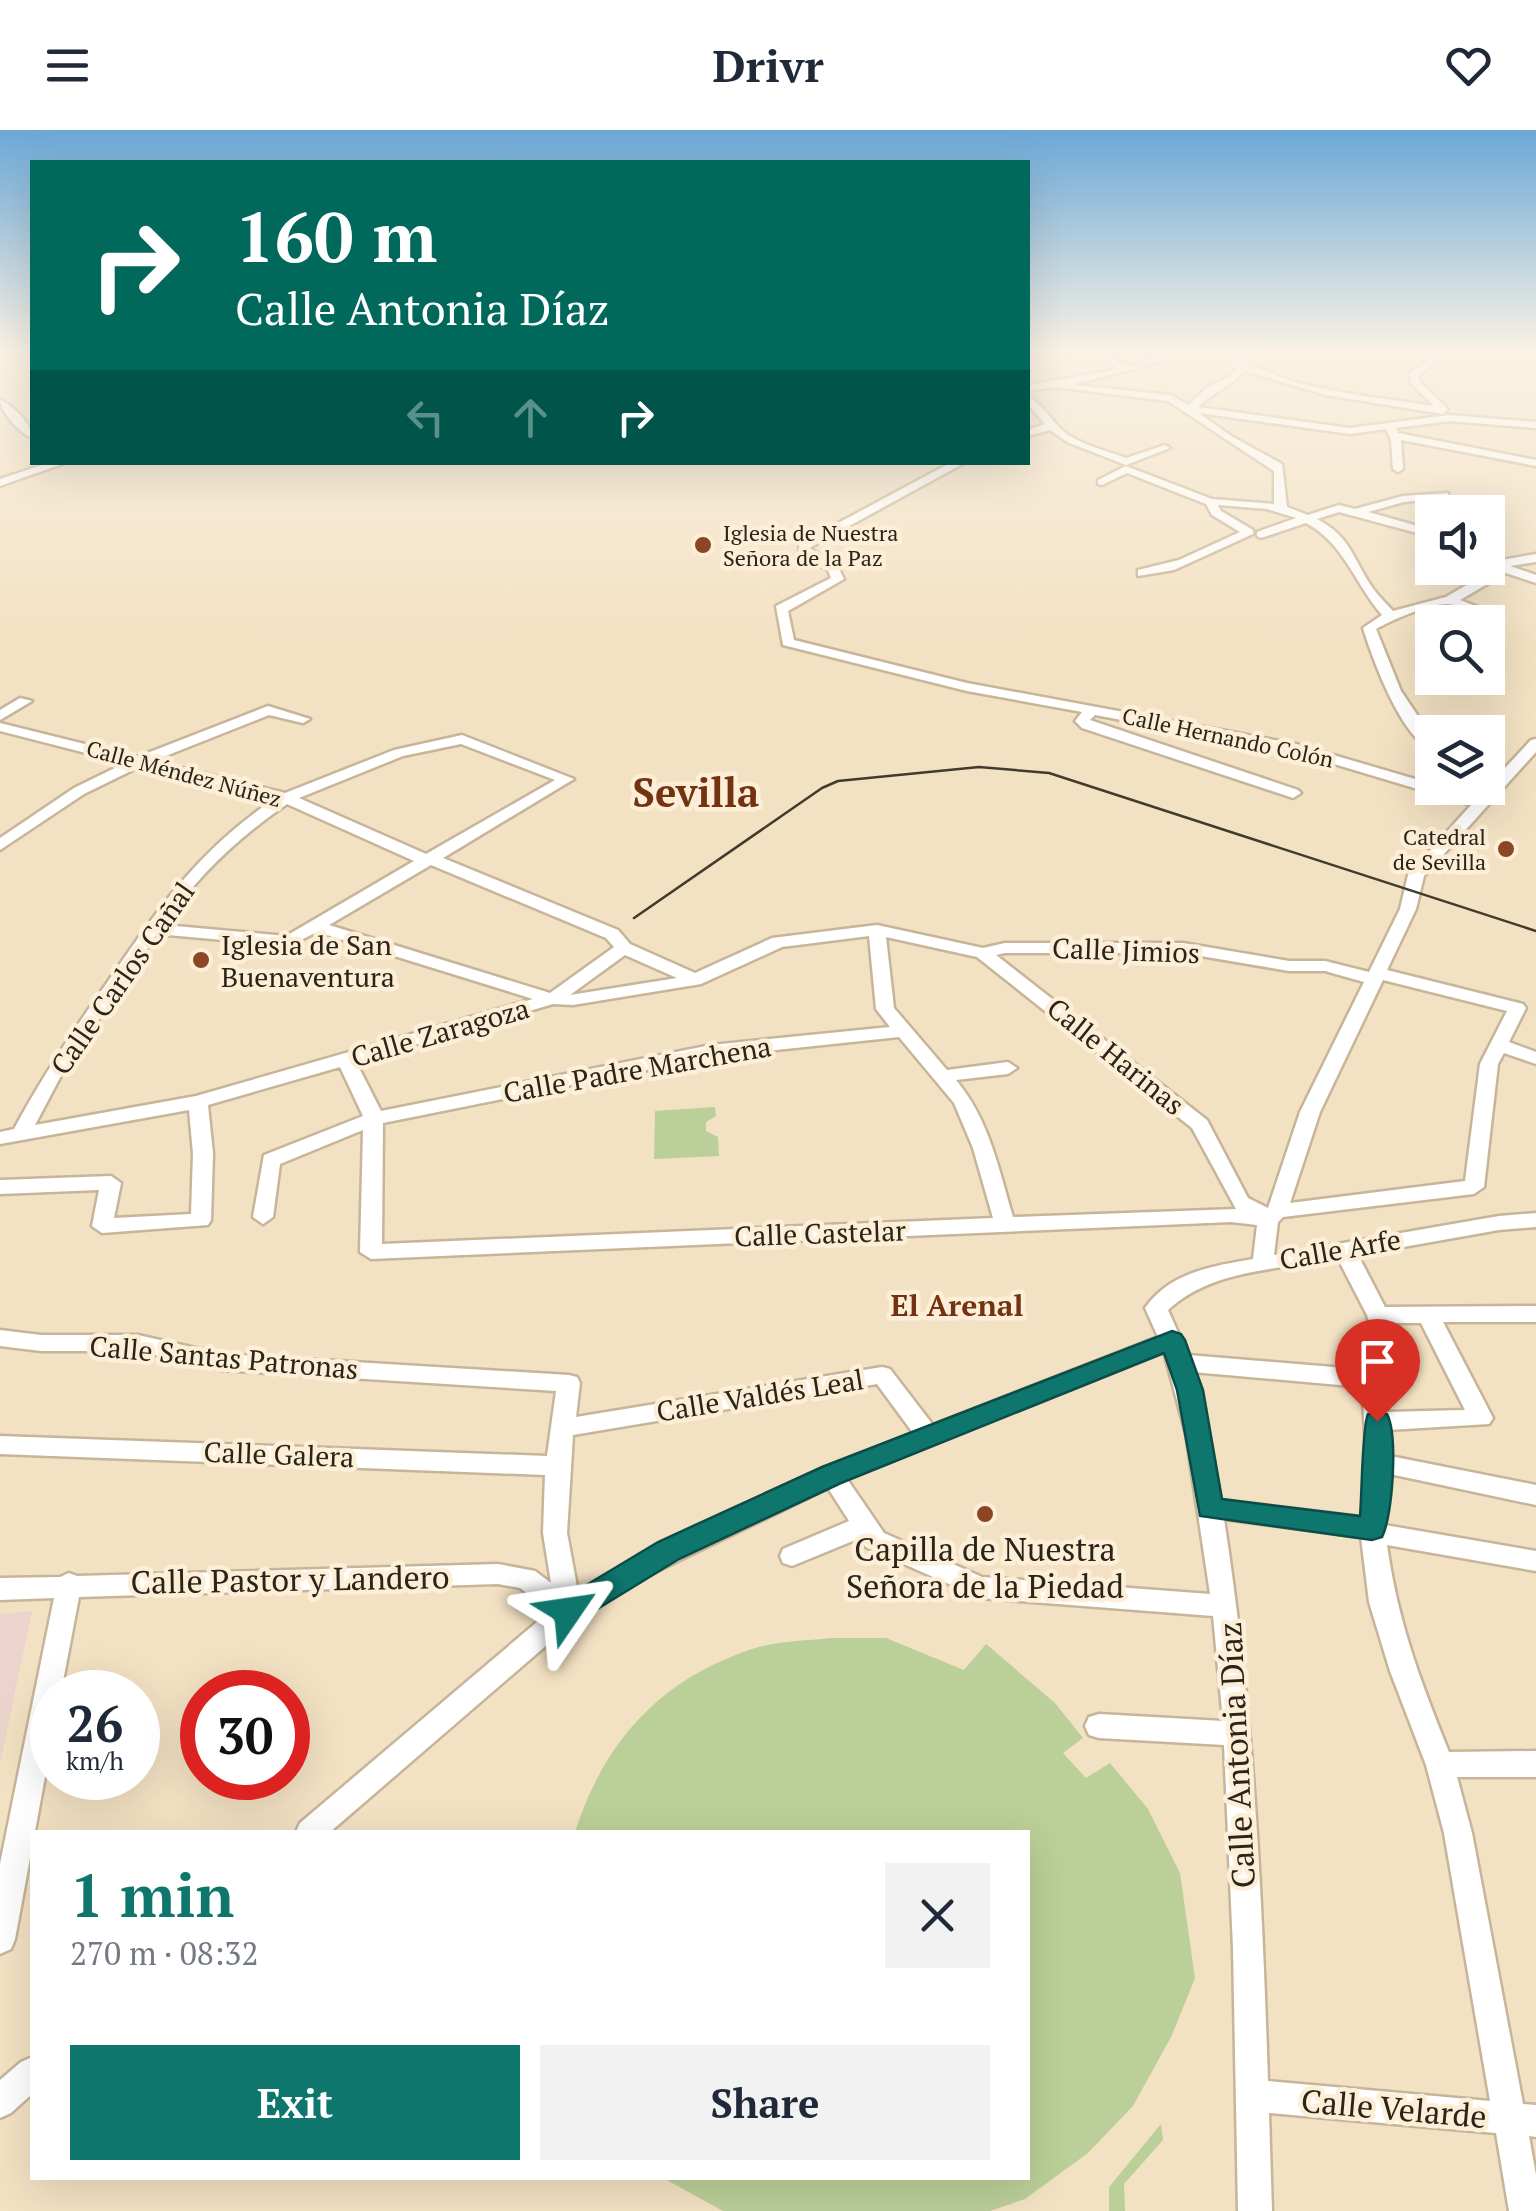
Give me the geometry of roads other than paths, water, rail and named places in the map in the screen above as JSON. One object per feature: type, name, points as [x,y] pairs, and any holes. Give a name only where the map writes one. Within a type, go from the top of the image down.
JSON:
[{"type":"street","points":[[1093,450],[1213,508],[1255,533]]},
{"type":"street","points":[[1102,482],[1126,465],[1160,450]]},
{"type":"street","points":[[1249,450],[1278,466],[1282,474],[1277,499],[1281,508]]},
{"type":"street","points":[[1395,450],[1398,469]]},
{"type":"street","points":[[1476,450],[1536,463]]},
{"type":"street","points":[[0,484],[54,465]]},
{"type":"street","name":"Calle Hernando Colón","points":[[955,465],[802,550],[838,574],[832,584],[784,605],[781,609],[786,638],[804,648],[1029,700],[1093,708],[1296,748],[1415,783]]},
{"type":"street","points":[[1354,512],[1415,498]]},
{"type":"street","points":[[1213,508],[1281,508],[1304,518],[1350,554],[1364,586],[1390,616]]},
{"type":"street","points":[[1142,572],[1169,571],[1210,548],[1339,508],[1415,528]]},
{"type":"street","points":[[1505,563],[1536,558]]},
{"type":"street","points":[[1505,569],[1536,578]]},
{"type":"street","points":[[1415,725],[1380,664],[1369,628],[1390,616],[1450,600],[1475,585]]},
{"type":"street","points":[[1450,600],[1463,605]]},
{"type":"street","points":[[0,716],[25,701]]},
{"type":"street","points":[[1093,708],[1082,720],[1087,724],[1293,792]]},
{"type":"street","points":[[0,845],[79,791],[142,760],[268,710],[303,718]]},
{"type":"street","name":"Calle Méndez Núñez","points":[[0,727],[286,798],[423,859],[451,865],[612,934],[629,950],[695,980]]},
{"type":"street","name":"Calle Carlos Cañal","points":[[21,1134],[55,1070],[175,896],[239,830],[286,798],[399,753],[462,739],[567,779],[423,859]]},
{"type":"street","points":[[1505,777],[1536,743]]},
{"type":"street","points":[[1263,1262],[1272,1215],[1310,1112],[1408,910],[1416,875],[1479,805]]},
{"type":"street","points":[[154,929],[289,941],[423,859]]},
{"type":"street","points":[[315,926],[552,999],[629,950]]},
{"type":"street","points":[[878,930],[886,1009],[963,1101],[982,1148],[1004,1225]]},
{"type":"street","name":"Calle Jimios","points":[[878,930],[983,952],[1005,948],[1166,946],[1288,966],[1325,966],[1517,1008],[1497,1044]]},
{"type":"street","name":"Calle Zaragoza","points":[[0,1138],[198,1102],[552,999],[573,1000],[695,980],[778,942],[878,930]]},
{"type":"street","name":"Calle Harinas","points":[[983,952],[1200,1124],[1240,1202],[1272,1215]]},
{"type":"street","name":"Calle Padre Marchena","points":[[263,1217],[272,1160],[373,1119],[711,1051],[902,1031]]},
{"type":"street","points":[[1497,1044],[1536,1058]]},
{"type":"street","name":"Calle Castelar","points":[[373,1119],[371,1252],[1272,1215],[1474,1187],[1489,1064],[1497,1044]]},
{"type":"street","points":[[346,1060],[372,1107],[373,1119]]},
{"type":"street","points":[[944,1076],[1008,1068]]},
{"type":"street","points":[[0,1188],[111,1183],[102,1226],[201,1220],[198,1102]]},
{"type":"street","name":"Calle Arfe","points":[[1156,1308],[1179,1287],[1209,1274],[1263,1262],[1536,1220]]},
{"type":"street","points":[[312,1830],[568,1611],[668,1550],[832,1475],[928,1436],[1177,1352],[1396,1380],[1378,1315],[1344,1249]]},
{"type":"street","name":"Calle Antonia Díaz","points":[[1156,1308],[1190,1390],[1227,1606],[1239,1734],[1255,2211]]},
{"type":"street","points":[[1377,1421],[1481,1418],[1428,1314]]},
{"type":"street","points":[[1378,1315],[1536,1314]]},
{"type":"street","name":"Calle Santas Patronas","points":[[0,1338],[41,1343],[138,1343],[222,1362],[569,1382],[563,1428]]},
{"type":"street","name":"Calle Valdés Leal","points":[[563,1428],[882,1375],[928,1436]]},
{"type":"street","points":[[1374,1378],[1379,1463],[1372,1528],[1382,1602],[1440,1766],[1458,1833],[1523,2120],[1526,2211]]},
{"type":"street","points":[[563,1428],[554,1533],[568,1611]]},
{"type":"street","name":"Calle Galera","points":[[0,1445],[558,1466]]},
{"type":"street","points":[[1379,1463],[1536,1495]]},
{"type":"street","points":[[832,1475],[875,1540],[980,1587],[1227,1606]]},
{"type":"street","points":[[1210,1508],[1372,1528],[1389,1536],[1536,1561]]},
{"type":"street","points":[[792,1556],[865,1525]]},
{"type":"street","name":"Calle Pastor y Landero","points":[[0,1588],[498,1574],[526,1578],[568,1611]]},
{"type":"street","points":[[0,1939],[69,1584]]},
{"type":"street","points":[[1099,1726],[1239,1734]]},
{"type":"street","points":[[1440,1766],[1536,1764]]},
{"type":"street","points":[[0,2102],[30,2076]]},
{"type":"street","name":"Calle Velarde","points":[[1251,2095],[1523,2120]]},
{"type":"tram line","points":[[634,918],[822,788],[838,781],[979,767],[1049,773],[1536,931]]},
{"type":"place","name":"Iglesia de Nuestra Señora de la Paz","points":[[703,545]]},
{"type":"place","name":"Catedral de Sevilla","points":[[1506,849]]},
{"type":"place","name":"Iglesia de San Buenaventura","points":[[201,960]]},
{"type":"place","name":"Capilla de Nuestra Señora de la Piedad","points":[[985,1514]]},
{"type":"district","name":"Sevilla","points":[[696,791]]},
{"type":"district","name":"El Arenal","points":[[957,1305]]}]
